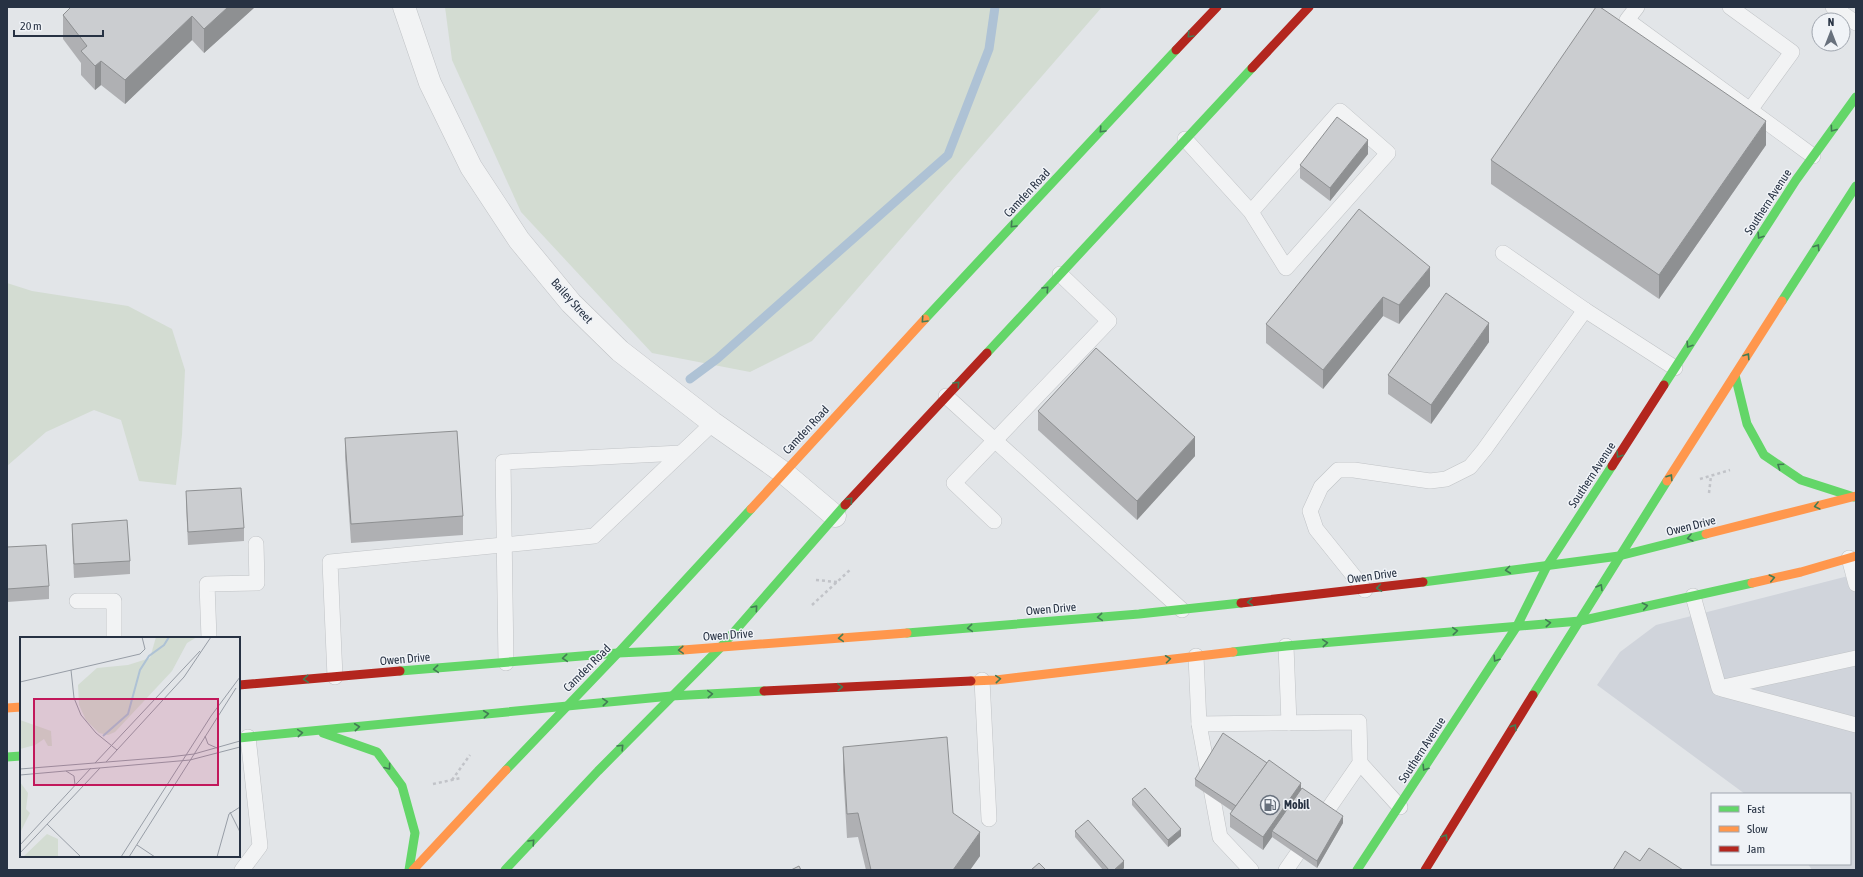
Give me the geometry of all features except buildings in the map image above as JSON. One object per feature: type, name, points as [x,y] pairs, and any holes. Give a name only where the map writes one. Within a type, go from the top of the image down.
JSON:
[{"type":"main road","name":"Camden Road","points":[[413,870],[567,705],[618,653],[951,291],[1217,7]]},
{"type":"main road","points":[[505,870],[671,696],[720,648],[836,516],[946,396],[1309,7]]},
{"type":"main road","name":"Southern Avenue","points":[[1357,870],[1400,807],[1517,626],[1547,566],[1796,180],[1856,97]]},
{"type":"main road","points":[[1431,868],[1619,556],[1856,186]]},
{"type":"main road","points":[[1735,376],[1747,424],[1764,455],[1801,480],[1855,497]]},
{"type":"main road","name":"Owen Drive","points":[[240,685],[618,653],[720,648],[1182,610],[1365,590],[1619,556],[1855,497]]},
{"type":"main road","points":[[243,738],[318,732],[567,705],[671,696],[982,680],[1286,646],[1580,621],[1801,572],[1853,557]]},
{"type":"main road","points":[[7,708],[20,707]]},
{"type":"main road","points":[[318,732],[377,752],[402,786],[415,832],[409,870]]},
{"type":"main road","points":[[7,757],[20,756]]},
{"type":"street","name":"Bailey Street","points":[[404,7],[430,83],[471,167],[519,240],[571,303],[620,351],[713,423],[784,473],[836,516]]},
{"type":"lane","points":[[1637,7],[1627,20],[1813,156]]},
{"type":"lane","points":[[1730,7],[1792,52],[1750,110]]},
{"type":"lane","points":[[1833,7],[1853,16]]},
{"type":"lane","points":[[1185,139],[1251,212],[1286,268],[1388,153],[1340,110],[1251,212]]},
{"type":"lane","points":[[1503,253],[1585,310],[1675,368]]},
{"type":"lane","points":[[994,520],[954,483],[1109,322],[1060,274]]},
{"type":"lane","points":[[1365,590],[1316,530],[1310,511],[1322,487],[1338,470],[1354,470],[1430,481],[1446,479],[1470,467],[1585,310]]},
{"type":"lane","points":[[946,396],[1182,610]]},
{"type":"lane","points":[[335,677],[330,562],[594,536],[713,423]]},
{"type":"lane","points":[[506,663],[503,462],[681,453]]},
{"type":"lane","points":[[208,637],[207,584],[257,583],[256,544]]},
{"type":"lane","points":[[1853,557],[1856,584]]},
{"type":"lane","points":[[1693,596],[1719,688]]},
{"type":"lane","points":[[77,601],[114,601],[114,637]]},
{"type":"lane","points":[[1286,646],[1289,723]]},
{"type":"lane","points":[[1196,656],[1199,724],[1220,837],[1251,870]]},
{"type":"lane","points":[[1719,688],[1856,658]]},
{"type":"lane","points":[[982,680],[989,819]]},
{"type":"lane","points":[[1719,688],[1856,725]]},
{"type":"lane","points":[[1199,724],[1359,722],[1360,763],[1286,870]]},
{"type":"lane","points":[[242,870],[260,846],[243,738]]},
{"type":"lane","points":[[1360,763],[1400,807]]},
{"type":"path","points":[[1697,480],[1730,470]]},
{"type":"path","points":[[1709,493],[1711,476]]},
{"type":"path","points":[[812,605],[851,569]]},
{"type":"path","points":[[816,580],[837,582]]},
{"type":"path","points":[[451,780],[470,755]]},
{"type":"path","points":[[432,784],[468,777]]},
{"type":"shaded area","points":[[445,7],[1102,7],[812,341],[750,372],[652,353],[521,212],[452,60]]},
{"type":"shaded area","points":[[7,283],[32,291],[128,306],[172,329],[185,370],[182,435],[176,485],[139,481],[121,420],[94,410],[46,432],[7,466]]},
{"type":"shaded area","points":[[1856,574],[1856,870],[1812,870],[1809,865],[1851,865],[1851,793],[1744,793],[1597,685],[1620,652],[1656,625]]},
{"type":"waterway","points":[[690,379],[717,359],[948,155],[989,49],[995,7]]},
{"type":"traffic: fast","points":[[925,319],[1176,50]]},
{"type":"traffic: fast","points":[[987,353],[1252,68]]},
{"type":"traffic: fast","points":[[1664,385],[1796,180],[1856,97]]},
{"type":"traffic: fast","points":[[1782,301],[1856,186]]},
{"type":"traffic: fast","points":[[1735,375],[1747,424],[1764,455],[1801,480],[1854,497]]},
{"type":"traffic: fast","points":[[1357,870],[1517,626],[1547,566],[1612,466]]},
{"type":"traffic: fast","points":[[1533,695],[1667,481]]},
{"type":"traffic: fast","points":[[505,870],[598,771],[720,648],[845,505]]},
{"type":"traffic: fast","points":[[506,770],[618,653],[751,509]]},
{"type":"traffic: fast","points":[[1423,582],[1619,556],[1706,534]]},
{"type":"traffic: fast","points":[[1233,652],[1286,646],[1580,621],[1752,583]]},
{"type":"traffic: fast","points":[[907,633],[1139,614],[1241,603]]},
{"type":"traffic: fast","points":[[400,671],[618,653],[683,650]]},
{"type":"traffic: fast","points":[[240,738],[671,696],[764,691]]},
{"type":"traffic: fast","points":[[323,733],[377,752],[402,786],[415,833],[409,870]]},
{"type":"traffic: fast","points":[[7,757],[20,756]]},
{"type":"traffic: slow","points":[[1667,481],[1782,301]]},
{"type":"traffic: slow","points":[[751,509],[925,319]]},
{"type":"traffic: slow","points":[[1706,534],[1856,496]]},
{"type":"traffic: slow","points":[[1752,583],[1801,572],[1856,556]]},
{"type":"traffic: slow","points":[[683,650],[907,633]]},
{"type":"traffic: slow","points":[[971,681],[996,680],[1233,652]]},
{"type":"traffic: slow","points":[[7,708],[20,707]]},
{"type":"traffic: slow","points":[[413,870],[506,770]]},
{"type":"traffic: jam","points":[[1176,50],[1217,7]]},
{"type":"traffic: jam","points":[[1252,68],[1309,7]]},
{"type":"traffic: jam","points":[[845,505],[987,353]]},
{"type":"traffic: jam","points":[[1612,466],[1664,385]]},
{"type":"traffic: jam","points":[[1241,603],[1423,582]]},
{"type":"traffic: jam","points":[[240,685],[400,671]]},
{"type":"traffic: jam","points":[[764,691],[971,681]]},
{"type":"traffic: jam","points":[[1425,870],[1533,695]]},
{"type":"place","name":"Mobil","points":[[1270,805]]}]
